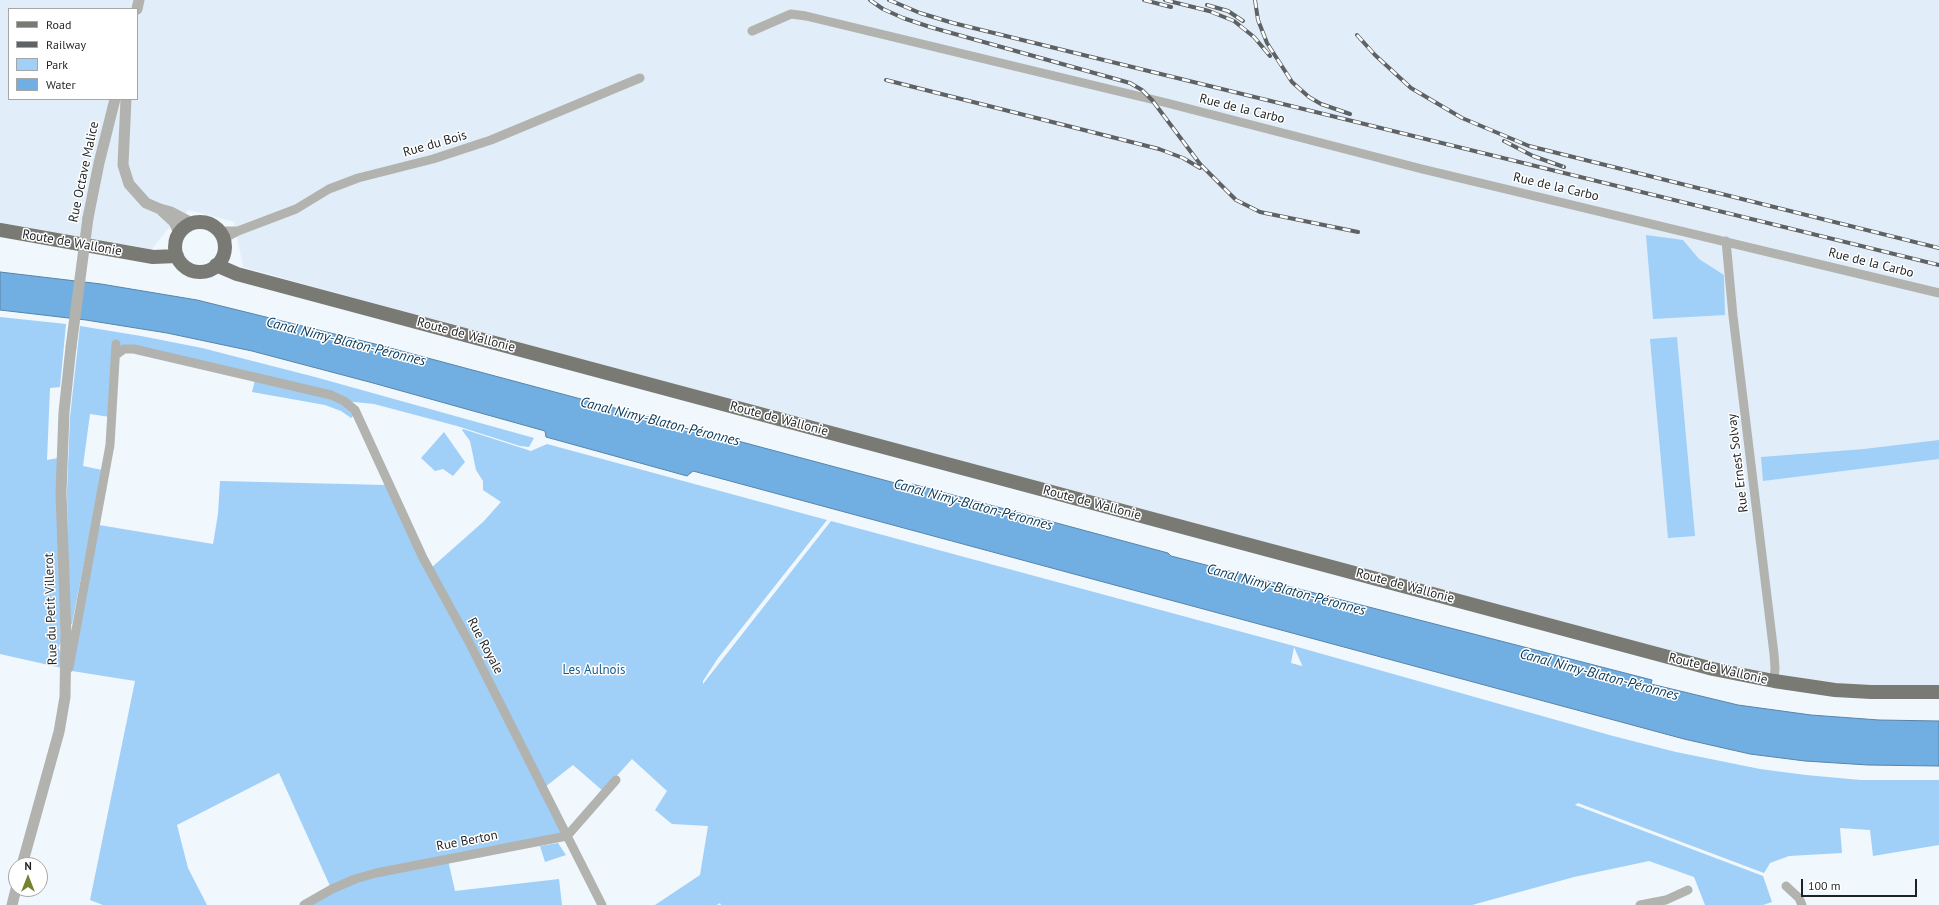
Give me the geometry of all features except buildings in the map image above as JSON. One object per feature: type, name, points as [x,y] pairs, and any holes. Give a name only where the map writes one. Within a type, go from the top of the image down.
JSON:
[{"type":"main road","points":[[143,255],[164,250],[186,226],[192,223],[204,222],[213,226],[222,241],[231,263],[251,278]]},
{"type":"main road","name":"Route de Wallonie","points":[[0,230],[153,258],[177,256]]},
{"type":"main road","points":[[178,236],[175,247],[177,256],[186,267],[195,271],[205,271],[216,265],[221,260],[222,241]]},
{"type":"main road","name":"Route de Wallonie","points":[[216,265],[251,278],[1713,669],[1816,688],[1871,692],[1939,692]]},
{"type":"street","name":"Rue de la Carbo","points":[[752,31],[790,14],[806,16],[1168,103],[1422,169],[1939,293]]},
{"type":"street","name":"Rue du Bois","points":[[222,241],[238,231],[296,209],[329,189],[358,178],[433,159],[491,140],[640,78]]},
{"type":"street","name":"Rue Octave Malice","points":[[71,347],[88,218],[99,163],[115,100]]},
{"type":"street","points":[[126,100],[123,153],[126,176],[135,192],[146,203],[160,209],[176,213],[192,223]]},
{"type":"street","points":[[160,209],[174,222],[178,236]]},
{"type":"street","name":"Rue Ernest Solvay","points":[[1726,241],[1735,331],[1774,654],[1774,681]]},
{"type":"street","points":[[67,679],[110,445],[116,344]]},
{"type":"street","name":"Rue du Petit Villerot","points":[[24,857],[59,732],[67,679],[61,493],[64,412],[71,347]]},
{"type":"street","name":"Rue Royale","points":[[116,355],[124,349],[134,349],[331,395],[344,401],[358,415],[423,558],[468,640],[602,905]]},
{"type":"street","points":[[567,836],[616,780]]},
{"type":"street","name":"Rue Berton","points":[[304,905],[343,884],[376,873],[567,836]]},
{"type":"street","points":[[1786,886],[1799,898],[1802,905]]},
{"type":"street","points":[[1640,905],[1666,900],[1688,890]]},
{"type":"shaded area","points":[[0,0],[1939,0],[1939,686],[1856,685],[1793,678],[1745,670],[1688,657],[362,300],[243,267],[234,222],[189,210],[167,230],[151,250],[0,224]]},
{"type":"green space","points":[[1646,235],[1683,240],[1699,259],[1724,275],[1725,315],[1653,319]]},
{"type":"green space","points":[[0,317],[66,324],[60,387],[50,388],[47,460],[58,458],[61,642],[58,648],[62,654],[62,668],[0,654]]},
{"type":"green space","points":[[80,326],[202,348],[315,377],[534,438],[529,447],[520,446],[457,426],[374,404],[344,401],[134,349],[116,355],[110,417],[90,414],[83,466],[102,470],[72,624],[69,624],[67,492],[70,417]]},
{"type":"green space","points":[[1677,337],[1695,536],[1668,538],[1650,339]]},
{"type":"green space","points":[[255,380],[323,396],[344,405],[354,415],[351,418],[341,411],[325,405],[252,392]]},
{"type":"green space","name":"Les Aulnois","points":[[463,429],[531,451],[547,444],[827,520],[718,658],[703,681],[703,684],[831,521],[1294,646],[1613,736],[1676,752],[1760,769],[1806,775],[1861,780],[1939,780],[1939,845],[1873,856],[1870,830],[1840,828],[1842,853],[1789,856],[1770,863],[1764,873],[1578,803],[1575,805],[1763,876],[1772,902],[1763,905],[1705,905],[1694,877],[1649,861],[1574,877],[1472,905],[721,905],[720,903],[717,905],[655,905],[700,875],[708,826],[672,824],[655,810],[667,791],[632,759],[603,791],[573,765],[545,787],[431,568],[483,522],[501,502],[483,490],[483,481],[476,470],[470,441],[462,430]],"holes":[[[1294,647],[1302,665],[1291,663]]]},
{"type":"green space","points":[[444,432],[465,462],[453,476],[443,469],[435,471],[421,458]]},
{"type":"green space","points":[[1939,440],[1939,459],[1763,481],[1761,457],[1864,449]]},
{"type":"green space","points":[[220,481],[387,485],[563,833],[330,886],[279,773],[177,825],[188,868],[207,905],[103,905],[90,900],[135,681],[72,671],[99,525],[213,544],[218,514]]},
{"type":"green space","points":[[558,843],[566,855],[545,862],[540,846]]},
{"type":"green space","points":[[448,860],[455,891],[559,879],[562,905],[309,905],[356,881]]},
{"type":"water","name":"Canal Nimy-Blaton-Péronnes","points":[[0,272],[101,284],[197,300],[379,345],[910,487],[912,484],[1168,553],[1171,556],[1652,680],[1651,684],[1738,705],[1811,715],[1879,720],[1939,721],[1939,766],[1868,765],[1805,761],[1750,754],[1684,739],[693,471],[687,476],[546,437],[545,431],[252,351],[167,333],[86,320],[0,310]]},
{"type":"railway","points":[[870,0],[883,9],[903,18],[930,27],[1130,83],[1142,90],[1152,100],[1200,164],[1236,200],[1260,212],[1358,232]]},
{"type":"railway","points":[[889,0],[920,13],[953,23],[1939,265]]},
{"type":"railway","points":[[1144,0],[1171,7]]},
{"type":"railway","points":[[1165,0],[1209,11],[1234,21],[1254,37],[1270,56]]},
{"type":"railway","points":[[1255,0],[1258,20],[1267,43],[1292,82],[1309,97],[1321,104],[1350,114]]},
{"type":"railway","points":[[1207,5],[1228,11],[1243,21]]},
{"type":"railway","points":[[1357,35],[1375,55],[1411,88],[1462,118],[1529,146],[1939,248]]},
{"type":"railway","points":[[886,80],[1159,149],[1183,158],[1200,168]]},
{"type":"railway","points":[[1504,141],[1533,156],[1564,167]]}]
